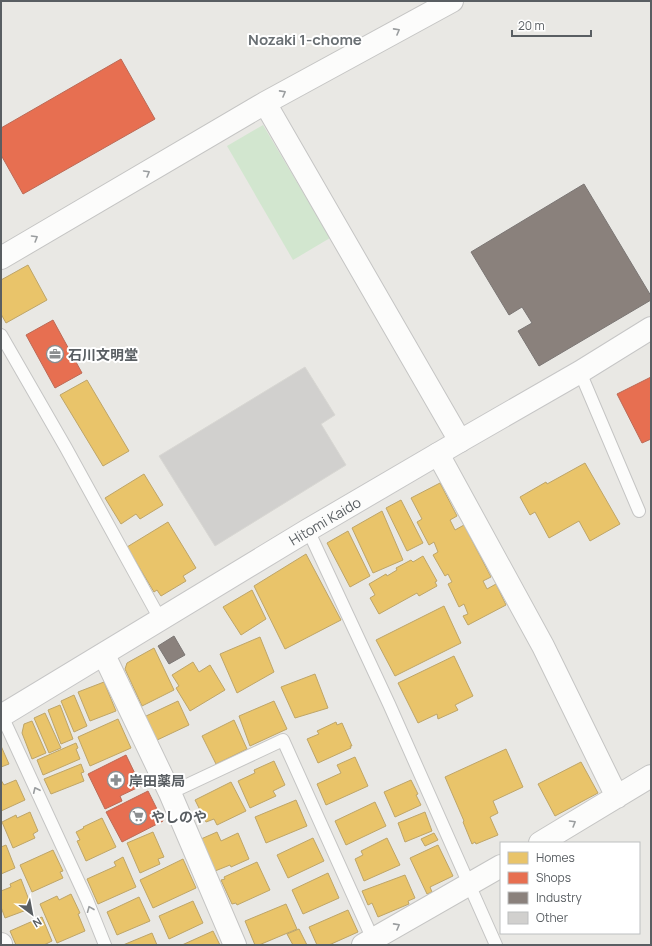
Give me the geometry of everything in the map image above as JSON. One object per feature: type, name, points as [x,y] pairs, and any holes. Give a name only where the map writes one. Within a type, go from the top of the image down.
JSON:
[{"type":"street","points":[[1,258],[265,103],[452,1]]},
{"type":"street","points":[[265,103],[460,441]]},
{"type":"street","name":"Hitomi Kaido","points":[[2,716],[308,530],[580,372],[651,328]]},
{"type":"street","points":[[438,454],[543,646],[617,797]]},
{"type":"street","points":[[104,655],[170,793],[236,945]]},
{"type":"street","points":[[542,842],[651,776]]},
{"type":"street","points":[[370,943],[500,867]]},
{"type":"lane","points":[[1,336],[66,448],[160,619]]},
{"type":"lane","points":[[580,372],[639,511]]},
{"type":"lane","points":[[308,530],[389,704],[496,945]]},
{"type":"lane","points":[[2,716],[87,900],[105,945]]},
{"type":"lane","points":[[170,793],[282,740],[370,943]]},
{"type":"green space","points":[[263,125],[330,238],[293,260],[227,146]]},
{"type":"building: Homes","points":[[28,265],[47,300],[6,323],[1,314],[1,280]]},
{"type":"building: Homes","points":[[87,380],[129,451],[103,466],[60,395]]},
{"type":"building: Homes","points":[[585,463],[620,524],[590,541],[579,521],[549,538],[535,512],[530,515],[520,497],[546,482],[547,484]]},
{"type":"building: Homes","points":[[144,474],[163,505],[140,519],[136,514],[121,524],[105,498]]},
{"type":"building: Homes","points":[[440,483],[457,516],[450,520],[455,530],[464,525],[491,577],[483,581],[487,589],[496,584],[506,605],[468,625],[463,616],[468,614],[464,604],[459,607],[448,584],[452,582],[448,574],[445,576],[433,555],[438,552],[434,542],[429,545],[417,522],[422,519],[411,498]]},
{"type":"building: Homes","points":[[401,500],[423,543],[407,551],[386,508]]},
{"type":"building: Homes","points":[[382,511],[403,560],[373,573],[352,528]]},
{"type":"building: Homes","points":[[168,522],[196,568],[183,576],[186,581],[161,596],[157,590],[154,592],[127,547]]},
{"type":"building: Homes","points":[[348,531],[370,576],[350,587],[327,543]]},
{"type":"building: Homes","points":[[306,554],[341,620],[285,649],[254,586]]},
{"type":"building: Homes","points":[[423,556],[437,581],[435,582],[437,586],[419,596],[417,593],[379,614],[370,598],[375,595],[369,584],[386,574],[387,576],[397,570],[396,568],[411,560],[413,562]]},
{"type":"building: Homes","points":[[252,590],[266,619],[241,635],[223,607]]},
{"type":"building: Homes","points":[[444,606],[461,643],[395,676],[376,640]]},
{"type":"building: Homes","points":[[260,637],[274,672],[237,693],[220,654]]},
{"type":"building: Homes","points":[[154,648],[174,690],[142,706],[125,669],[127,663]]},
{"type":"building: Homes","points":[[454,656],[473,696],[455,705],[458,710],[438,719],[437,714],[418,723],[398,683]]},
{"type":"building: Homes","points":[[193,662],[199,672],[210,665],[225,690],[190,711],[176,688],[179,686],[172,675]]},
{"type":"building: Homes","points":[[315,674],[328,708],[295,718],[281,687]]},
{"type":"building: Homes","points":[[104,682],[116,711],[90,721],[78,692]]},
{"type":"building: Homes","points":[[74,695],[87,726],[74,732],[61,701]]},
{"type":"building: Homes","points":[[178,701],[189,725],[155,741],[144,717]]},
{"type":"building: Homes","points":[[274,701],[287,729],[250,746],[239,716]]},
{"type":"building: Homes","points":[[60,705],[73,739],[61,744],[48,710]]},
{"type":"building: Homes","points":[[45,713],[61,748],[49,753],[34,718]]},
{"type":"building: Homes","points":[[118,719],[131,748],[90,766],[78,737]]},
{"type":"building: Homes","points":[[234,720],[247,749],[216,764],[202,736]]},
{"type":"building: Homes","points":[[32,721],[46,753],[32,759],[22,733],[24,724]]},
{"type":"building: Homes","points":[[336,722],[337,725],[342,723],[352,746],[350,746],[351,748],[318,763],[307,739],[319,734],[317,731]]},
{"type":"building: Homes","points":[[76,743],[78,748],[76,749],[80,759],[43,775],[37,760]]},
{"type":"building: Homes","points":[[1,746],[9,764],[1,767]]},
{"type":"building: Homes","points":[[506,749],[523,787],[493,801],[498,813],[490,817],[498,835],[476,844],[475,842],[472,844],[445,777]]},
{"type":"building: Homes","points":[[355,757],[368,786],[326,805],[317,784],[341,773],[337,765]]},
{"type":"building: Homes","points":[[274,761],[285,785],[273,791],[276,796],[250,808],[238,781],[255,773],[254,770]]},
{"type":"building: Homes","points":[[581,762],[598,793],[555,816],[538,784]]},
{"type":"building: Homes","points":[[81,764],[84,772],[81,773],[84,781],[51,794],[44,779]]},
{"type":"building: Homes","points":[[1,780],[4,785],[16,780],[25,800],[1,811]]},
{"type":"building: Homes","points":[[411,780],[418,794],[416,795],[421,805],[395,817],[384,792]]},
{"type":"building: Homes","points":[[231,782],[246,811],[217,825],[214,819],[206,822],[195,800]]},
{"type":"building: Homes","points":[[296,800],[307,826],[266,843],[255,817]]},
{"type":"building: Homes","points":[[375,802],[386,826],[346,845],[335,821]]},
{"type":"building: Homes","points":[[30,812],[38,831],[33,834],[35,838],[13,848],[2,822],[16,815],[17,818]]},
{"type":"building: Homes","points":[[425,812],[432,831],[405,842],[398,823]]},
{"type":"building: Homes","points":[[102,818],[116,847],[86,861],[77,841],[80,840],[76,832]]},
{"type":"building: Homes","points":[[153,832],[164,857],[158,859],[160,864],[140,873],[127,843]]},
{"type":"building: Homes","points":[[217,832],[221,841],[238,833],[249,859],[231,867],[230,865],[215,871],[201,839]]},
{"type":"building: Homes","points":[[434,833],[438,840],[425,846],[421,839]]},
{"type":"building: Homes","points":[[313,838],[324,861],[288,878],[277,855]]},
{"type":"building: Homes","points":[[387,838],[400,865],[364,881],[355,859],[363,855],[361,851]]},
{"type":"building: Homes","points":[[6,845],[15,868],[1,874],[1,847]]},
{"type":"building: Homes","points":[[438,845],[453,876],[430,887],[432,892],[427,894],[410,858]]},
{"type":"building: Homes","points":[[53,850],[63,871],[60,872],[63,878],[32,892],[20,865]]},
{"type":"building: Homes","points":[[123,857],[136,887],[98,904],[87,879],[116,866],[114,862]]},
{"type":"building: Homes","points":[[183,859],[196,888],[153,908],[140,880]]},
{"type":"building: Homes","points":[[257,862],[270,890],[237,905],[236,903],[232,904],[221,880],[225,879],[224,877]]},
{"type":"building: Homes","points":[[328,873],[339,898],[303,914],[292,890]]},
{"type":"building: Homes","points":[[405,875],[415,898],[408,901],[409,904],[378,917],[372,903],[368,905],[362,891]]},
{"type":"building: Homes","points":[[21,879],[32,908],[5,918],[1,907],[1,891],[11,887],[10,884]]},
{"type":"building: Homes","points":[[71,894],[80,913],[78,914],[85,931],[57,943],[40,904],[57,896],[59,900]]},
{"type":"building: Homes","points":[[139,897],[150,921],[117,935],[107,912]]},
{"type":"building: Homes","points":[[193,901],[203,923],[169,939],[159,916]]},
{"type":"building: Homes","points":[[286,904],[297,929],[259,945],[255,945],[245,921]]},
{"type":"building: Homes","points":[[348,910],[358,932],[329,945],[317,945],[309,927]]},
{"type":"building: Homes","points":[[42,917],[52,941],[44,945],[16,945],[10,931]]},
{"type":"building: Homes","points":[[299,929],[307,945],[293,945],[287,934]]},
{"type":"building: Homes","points":[[213,931],[220,945],[182,945]]},
{"type":"building: Homes","points":[[152,933],[157,945],[123,945]]},
{"type":"building: Shops","points":[[121,59],[155,119],[23,194],[1,155],[1,128]]},
{"type":"building: Shops","points":[[53,320],[82,373],[55,388],[26,335]]},
{"type":"building: Shops","points":[[651,377],[651,439],[642,443],[617,394]]},
{"type":"building: Shops","points":[[126,755],[141,786],[120,796],[122,801],[105,809],[88,774]]},
{"type":"building: Shops","points":[[148,791],[163,821],[122,842],[106,812]]},
{"type":"building: Industry","points":[[584,184],[651,296],[651,300],[539,366],[518,331],[532,323],[522,307],[509,315],[471,252]]},
{"type":"building: Industry","points":[[174,636],[185,655],[169,664],[158,646]]},
{"type":"building: Other","points":[[305,367],[335,415],[321,424],[346,465],[215,546],[159,456]]},
{"type":"place","name":"石川文明堂","points":[[55,354]]},
{"type":"place","name":"岸田薬局","points":[[116,780]]},
{"type":"place","name":"やしのや","points":[[138,816]]},
{"type":"district","name":"Nozaki 1-chome","points":[[305,39]]}]
